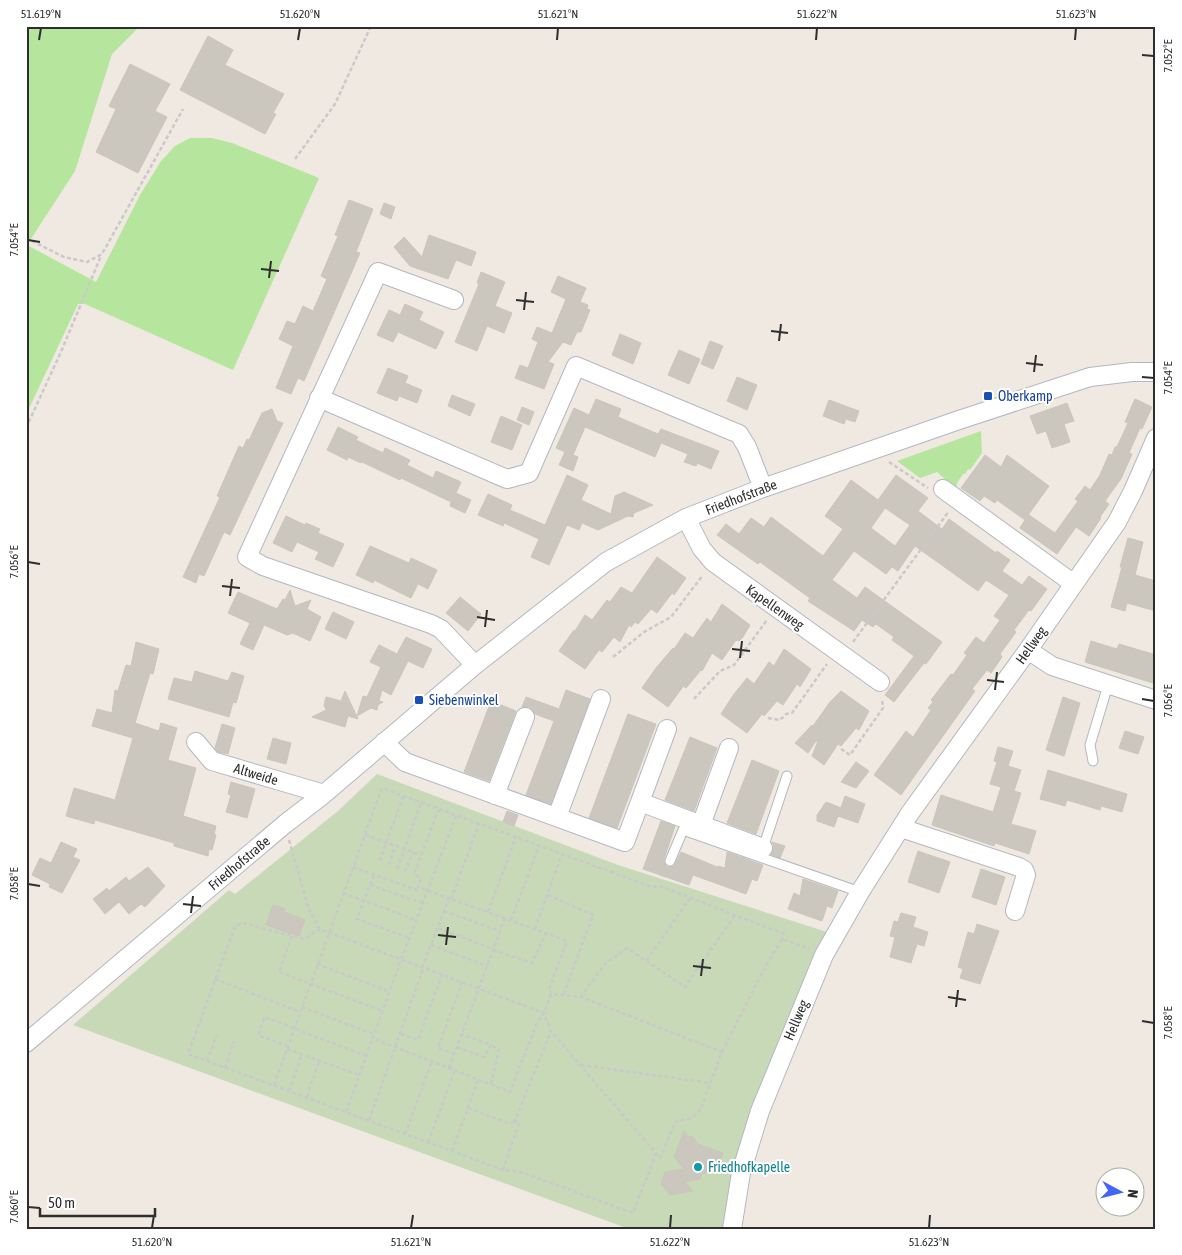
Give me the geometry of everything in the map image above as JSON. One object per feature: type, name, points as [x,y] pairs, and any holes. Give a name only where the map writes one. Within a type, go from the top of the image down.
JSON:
[{"type":"street","points":[[454,300],[378,272],[247,557],[262,566],[431,624],[441,629],[475,665]]},
{"type":"street","points":[[319,398],[507,480],[529,473],[576,366],[739,434],[747,447],[763,488]]},
{"type":"street","name":"Friedhofstraße","points":[[26,1043],[475,665],[606,562],[686,518],[763,488],[959,420],[1090,378],[1132,372],[1156,372]]},
{"type":"street","name":"Hellweg","points":[[732,1229],[741,1173],[760,1111],[824,955],[860,892],[901,828],[1028,650],[1116,522],[1133,491],[1156,438]]},
{"type":"street","points":[[943,492],[1074,584]]},
{"type":"street","name":"Kapellenweg","points":[[686,518],[702,549],[712,562],[880,682]]},
{"type":"street","points":[[1028,650],[1052,666],[1156,700]]},
{"type":"street","points":[[557,817],[601,699]]},
{"type":"street","points":[[495,794],[525,717]]},
{"type":"street","points":[[384,742],[405,762],[625,842],[667,729]]},
{"type":"street","name":"Altweide","points":[[196,742],[212,760],[324,794]]},
{"type":"street","points":[[701,825],[729,748]]},
{"type":"street","points":[[640,802],[763,848]]},
{"type":"street","points":[[901,828],[1024,870],[1026,875],[1015,912]]},
{"type":"lane","points":[[1093,761],[1090,745],[1108,685]]},
{"type":"lane","points":[[763,848],[787,776]]},
{"type":"lane","points":[[670,861],[682,830],[860,892]]},
{"type":"path","points":[[295,159],[335,104],[371,26]]},
{"type":"path","points":[[26,428],[61,352],[102,254],[183,109]]},
{"type":"path","points":[[26,238],[64,257],[87,262],[102,254]]},
{"type":"path","points":[[768,718],[780,720],[786,714],[792,713],[840,653],[943,492],[873,451]]},
{"type":"path","points":[[613,656],[644,632],[671,617],[712,562]]},
{"type":"path","points":[[694,699],[720,671],[734,665],[776,608]]},
{"type":"path","points":[[842,750],[850,755],[883,708],[880,682]]},
{"type":"path","points":[[274,1085],[318,964],[329,933],[343,893],[382,788],[652,887],[660,886],[784,934],[722,1052],[700,1110],[692,1118],[676,1122],[660,1158],[551,1031],[544,1013],[400,960],[329,933],[320,929],[309,910],[285,824]]},
{"type":"path","points":[[380,861],[404,796]]},
{"type":"path","points":[[397,869],[421,803]]},
{"type":"path","points":[[353,868],[417,890],[421,879],[414,874],[439,809]]},
{"type":"path","points":[[346,1112],[400,960],[456,815]]},
{"type":"path","points":[[369,1120],[431,945],[479,824]]},
{"type":"path","points":[[365,834],[421,855]]},
{"type":"path","points":[[488,912],[516,837]]},
{"type":"path","points":[[389,865],[395,846]]},
{"type":"path","points":[[511,920],[539,846]]},
{"type":"path","points":[[405,872],[413,852]]},
{"type":"path","points":[[535,929],[562,854]]},
{"type":"path","points":[[374,875],[357,919],[409,938]]},
{"type":"path","points":[[370,885],[422,903]]},
{"type":"path","points":[[372,1038],[510,1092],[537,1023],[544,1013],[551,994],[549,989],[567,941],[418,887]]},
{"type":"path","points":[[343,893],[416,920]]},
{"type":"path","points":[[548,895],[593,915],[563,996]]},
{"type":"path","points":[[647,960],[690,898]]},
{"type":"path","points":[[444,911],[500,931]]},
{"type":"path","points":[[581,998],[605,964],[627,948],[685,987],[735,915]]},
{"type":"path","points":[[449,1068],[505,918]]},
{"type":"path","points":[[320,929],[305,939],[242,923],[235,926],[188,1054],[502,1170],[522,1172],[633,1213],[656,1153]]},
{"type":"path","points":[[438,928],[532,964],[546,933]]},
{"type":"path","points":[[292,936],[279,972],[382,1011]]},
{"type":"path","points":[[782,939],[824,955]]},
{"type":"path","points":[[431,945],[487,966]]},
{"type":"path","points":[[318,964],[389,991]]},
{"type":"path","points":[[401,1034],[418,1040],[442,975]]},
{"type":"path","points":[[215,979],[300,1012]]},
{"type":"path","points":[[455,1054],[438,1048],[462,982]]},
{"type":"path","points":[[551,994],[581,998],[722,1052]]},
{"type":"path","points":[[302,1007],[374,1034]]},
{"type":"path","points":[[359,1075],[319,1061],[258,1035],[265,1017],[366,1056]]},
{"type":"path","points":[[468,1108],[510,1124],[515,1121],[551,1031]]},
{"type":"path","points":[[462,1034],[499,1049],[491,1084]]},
{"type":"path","points":[[207,1061],[217,1035]]},
{"type":"path","points":[[225,1068],[234,1041]]},
{"type":"path","points":[[457,1047],[484,1057],[491,1045]]},
{"type":"path","points":[[289,1091],[302,1054]]},
{"type":"path","points":[[306,1098],[319,1061]]},
{"type":"path","points":[[405,1134],[432,1061]]},
{"type":"path","points":[[580,1064],[711,1083]]},
{"type":"path","points":[[428,1142],[455,1070]]},
{"type":"path","points":[[452,1151],[478,1079]]},
{"type":"path","points":[[502,1170],[519,1123],[515,1121]]},
{"type":"green space","points":[[26,26],[140,26],[112,54],[75,171],[27,245],[96,282],[140,195],[161,161],[175,146],[190,138],[212,138],[232,143],[319,178],[233,370],[85,304],[78,304],[26,415]]},
{"type":"green space","points":[[981,431],[982,453],[970,470],[968,469],[963,474],[957,483],[956,489],[937,472],[920,478],[897,461]]},
{"type":"green space","points":[[377,774],[618,865],[827,932],[794,1004],[764,1077],[740,1152],[723,1229],[629,1229],[73,1025],[229,890],[235,894],[338,811]]},
{"type":"building","points":[[208,36],[233,50],[225,65],[284,94],[273,113],[276,114],[265,134],[180,90]]},
{"type":"building","points":[[130,64],[170,84],[155,111],[167,117],[138,173],[96,152],[116,109],[109,106]]},
{"type":"building","points":[[349,200],[373,209],[356,252],[360,253],[304,381],[298,378],[291,394],[276,388],[293,346],[279,339],[287,321],[295,324],[303,306],[313,311],[327,279],[321,276],[338,236],[335,235]]},
{"type":"building","points":[[384,203],[395,207],[391,219],[380,214]]},
{"type":"building","points":[[429,235],[476,252],[471,266],[456,260],[448,279],[410,266],[394,247],[404,237],[422,257]]},
{"type":"building","points":[[481,272],[505,282],[495,306],[512,313],[504,333],[487,326],[477,351],[455,342],[479,284],[477,283]]},
{"type":"building","points":[[558,276],[586,288],[580,302],[588,305],[587,309],[590,310],[581,332],[577,332],[571,345],[563,342],[548,362],[554,364],[544,389],[515,378],[520,365],[528,368],[538,342],[532,339],[537,327],[552,333],[566,299],[551,292]]},
{"type":"building","points":[[405,304],[423,312],[419,320],[444,332],[436,349],[398,332],[393,342],[377,335],[389,310],[400,315]]},
{"type":"building","points":[[620,334],[641,343],[633,364],[612,355]]},
{"type":"building","points":[[710,341],[723,346],[713,369],[701,364]]},
{"type":"building","points":[[679,350],[700,359],[689,384],[668,375]]},
{"type":"building","points":[[388,368],[408,376],[405,383],[422,390],[417,403],[399,396],[397,401],[377,393]]},
{"type":"building","points":[[737,377],[757,385],[747,410],[727,401]]},
{"type":"building","points":[[452,395],[475,404],[470,416],[448,406]]},
{"type":"building","points":[[596,399],[621,409],[618,417],[658,434],[661,429],[719,451],[711,469],[697,463],[696,466],[684,462],[688,454],[661,443],[655,457],[585,427],[573,455],[578,457],[573,471],[559,465],[565,452],[556,448],[574,408],[589,415]]},
{"type":"building","points":[[1135,399],[1152,407],[1129,453],[1132,454],[1121,479],[1105,501],[1109,504],[1089,536],[1076,527],[1057,554],[1020,528],[1025,520],[997,500],[995,503],[984,496],[980,501],[961,488],[985,455],[1001,467],[1007,455],[1049,486],[1026,518],[1029,515],[1055,533],[1078,501],[1075,499],[1085,486],[1090,490],[1100,475],[1109,454],[1112,455],[1115,447],[1117,447],[1128,423],[1125,422]]},
{"type":"building","points":[[829,400],[859,411],[855,422],[846,419],[844,424],[823,416]]},
{"type":"building","points":[[1067,403],[1074,421],[1064,424],[1070,442],[1052,448],[1046,431],[1037,434],[1030,416]]},
{"type":"building","points":[[522,407],[534,412],[529,425],[517,420]]},
{"type":"building","points":[[272,409],[277,421],[283,423],[230,535],[224,532],[204,576],[199,574],[196,583],[183,577],[220,497],[217,496],[239,446],[243,448],[247,439],[249,440],[262,413]]},
{"type":"building","points":[[501,416],[522,425],[512,450],[491,442]]},
{"type":"building","points":[[338,427],[358,437],[356,440],[383,453],[385,448],[410,460],[407,465],[433,478],[436,471],[461,482],[456,493],[471,500],[465,513],[450,506],[451,502],[401,478],[400,480],[348,457],[347,460],[327,450]]},
{"type":"building","points":[[567,475],[588,485],[581,500],[611,514],[615,496],[624,492],[653,505],[634,513],[633,517],[628,516],[598,530],[582,523],[579,530],[567,525],[549,565],[531,557],[539,539],[504,523],[503,526],[478,515],[488,494],[512,505],[510,510],[545,525]]},
{"type":"building","points":[[896,475],[928,498],[918,511],[942,529],[949,519],[996,553],[997,551],[1010,560],[1002,571],[1022,585],[1029,576],[1047,589],[1014,630],[1016,632],[1000,654],[1002,657],[991,673],[987,670],[972,689],[975,691],[901,795],[874,775],[906,731],[913,737],[931,710],[928,708],[933,702],[931,700],[951,674],[953,675],[967,655],[964,653],[976,637],[984,643],[1000,620],[994,616],[1009,595],[986,580],[978,591],[915,546],[898,571],[892,567],[886,574],[854,551],[832,580],[857,598],[865,587],[942,642],[894,702],[885,695],[914,656],[892,640],[894,637],[876,624],[873,627],[862,620],[854,631],[808,601],[810,598],[760,562],[758,564],[717,535],[726,524],[739,534],[751,518],[764,527],[771,517],[823,556],[843,529],[825,516],[851,480],[878,500]],"holes":[[[885,508],[910,525],[895,546],[871,528]]]},
{"type":"building","points":[[286,516],[305,525],[306,523],[320,529],[318,533],[344,544],[333,567],[315,559],[319,552],[297,542],[292,552],[273,543]]},
{"type":"building","points":[[1128,538],[1143,542],[1135,575],[1156,581],[1156,611],[1127,603],[1125,611],[1111,607]]},
{"type":"building","points":[[370,546],[409,563],[411,558],[437,570],[428,589],[418,584],[411,598],[374,580],[373,583],[356,575]]},
{"type":"building","points":[[657,557],[686,578],[674,595],[672,593],[657,613],[651,609],[638,624],[635,622],[631,627],[629,625],[620,642],[614,637],[602,652],[599,650],[585,669],[559,651],[585,615],[592,620],[607,600],[610,602],[621,587],[632,593]]},
{"type":"building","points":[[290,590],[295,606],[311,600],[307,609],[321,617],[310,641],[293,633],[287,635],[264,625],[253,650],[240,644],[250,623],[228,613],[238,592],[277,609],[283,599],[285,600]]},
{"type":"building","points":[[460,597],[481,614],[468,631],[446,613]]},
{"type":"building","points":[[722,604],[750,625],[743,637],[739,641],[736,640],[722,660],[712,653],[702,671],[686,688],[683,686],[668,707],[642,688],[685,633],[693,638],[707,618],[711,622]]},
{"type":"building","points":[[333,612],[354,622],[346,639],[325,629]]},
{"type":"building","points":[[406,637],[432,649],[423,668],[408,661],[391,695],[382,690],[379,701],[383,702],[378,705],[377,710],[371,708],[357,716],[363,696],[367,697],[381,667],[370,662],[379,645],[397,654]]},
{"type":"building","points":[[1091,641],[1117,649],[1119,644],[1156,655],[1156,684],[1085,662]]},
{"type":"building","points":[[136,642],[159,649],[153,674],[150,673],[135,723],[159,731],[161,723],[177,728],[168,760],[196,768],[183,816],[216,826],[212,850],[209,849],[208,856],[174,846],[174,843],[95,820],[94,824],[66,816],[74,788],[115,800],[133,738],[92,726],[97,709],[112,713],[115,690],[118,691],[126,665],[131,666]]},
{"type":"building","points":[[784,649],[811,669],[800,687],[797,684],[783,705],[777,701],[764,716],[762,714],[747,733],[721,714],[747,678],[754,684],[769,662],[774,666]]},
{"type":"building","points":[[195,671],[228,681],[232,672],[244,676],[236,703],[233,702],[229,717],[168,699],[174,678],[192,682]]},
{"type":"building","points":[[566,690],[590,699],[551,804],[526,795],[554,721],[535,714],[529,707],[522,707],[526,697],[559,709]]},
{"type":"building","points":[[345,691],[358,719],[348,716],[345,727],[312,717],[326,710],[324,705],[326,697],[341,701]]},
{"type":"building","points":[[841,691],[869,711],[859,730],[856,728],[841,746],[838,744],[824,765],[812,756],[818,741],[816,741],[808,753],[795,743],[813,726],[830,702]]},
{"type":"building","points":[[1063,697],[1080,703],[1064,756],[1046,750]]},
{"type":"building","points":[[491,701],[516,711],[489,781],[464,772]]},
{"type":"building","points":[[628,714],[656,724],[617,828],[589,818]]},
{"type":"building","points":[[222,724],[235,728],[228,754],[218,752],[215,748]]},
{"type":"building","points":[[1125,731],[1144,737],[1138,754],[1119,748]]},
{"type":"building","points":[[690,737],[717,748],[694,811],[665,800]]},
{"type":"building","points":[[273,738],[291,743],[286,764],[267,759]]},
{"type":"building","points":[[998,747],[1013,751],[1008,766],[1021,770],[1014,791],[1021,793],[1011,824],[1036,831],[1029,854],[995,843],[994,846],[932,825],[941,795],[993,812],[1001,787],[990,784],[997,762],[994,761]]},
{"type":"building","points":[[752,760],[779,771],[756,834],[727,823]]},
{"type":"building","points":[[856,762],[869,771],[856,788],[841,782]]},
{"type":"building","points":[[1048,770],[1127,794],[1122,812],[1101,806],[1100,810],[1067,800],[1065,806],[1040,799]]},
{"type":"building","points":[[231,782],[255,789],[247,818],[226,812],[231,795],[228,794]]},
{"type":"building","points":[[845,796],[865,804],[858,823],[838,816]]},
{"type":"building","points":[[826,802],[841,808],[834,827],[817,821],[817,815]]},
{"type":"building","points":[[507,811],[518,815],[514,826],[503,822]]},
{"type":"building","points":[[661,821],[675,826],[664,859],[667,867],[674,866],[681,852],[717,867],[725,868],[727,852],[763,865],[757,881],[752,879],[746,894],[693,875],[689,885],[643,869]]},
{"type":"building","points":[[61,842],[77,849],[73,857],[80,860],[62,893],[49,887],[50,884],[32,875],[40,858],[51,863]]},
{"type":"building","points":[[772,842],[785,846],[780,858],[771,854],[774,847]]},
{"type":"building","points":[[918,851],[950,862],[939,893],[908,882]]},
{"type":"building","points":[[148,867],[165,886],[145,907],[141,904],[129,914],[119,902],[105,914],[93,899],[107,888],[109,891],[126,877],[129,881]]},
{"type":"building","points":[[981,869],[1005,877],[996,905],[972,897]]},
{"type":"building","points":[[803,879],[838,891],[832,908],[827,906],[822,921],[788,909],[794,893],[800,896]]},
{"type":"building","points":[[273,905],[285,909],[284,912],[305,920],[299,936],[266,925]]},
{"type":"building","points":[[901,913],[916,917],[913,927],[928,932],[924,946],[917,944],[911,963],[890,957],[895,937],[890,936],[894,921],[898,922]]},
{"type":"building","points":[[977,924],[999,931],[980,984],[960,978],[963,969],[958,967],[968,932],[974,934]]},
{"type":"building","name":"Friedhofkapelle","points":[[684,1131],[689,1137],[692,1136],[698,1144],[723,1153],[717,1170],[702,1173],[700,1179],[685,1182],[693,1191],[670,1195],[661,1184],[665,1172],[684,1169],[674,1157]]},
{"type":"place","name":"Oberkamp","points":[[988,396]]},
{"type":"place","name":"Siebenwinkel","points":[[419,700]]},
{"type":"place","name":"Friedhofkapelle","points":[[698,1167]]}]
